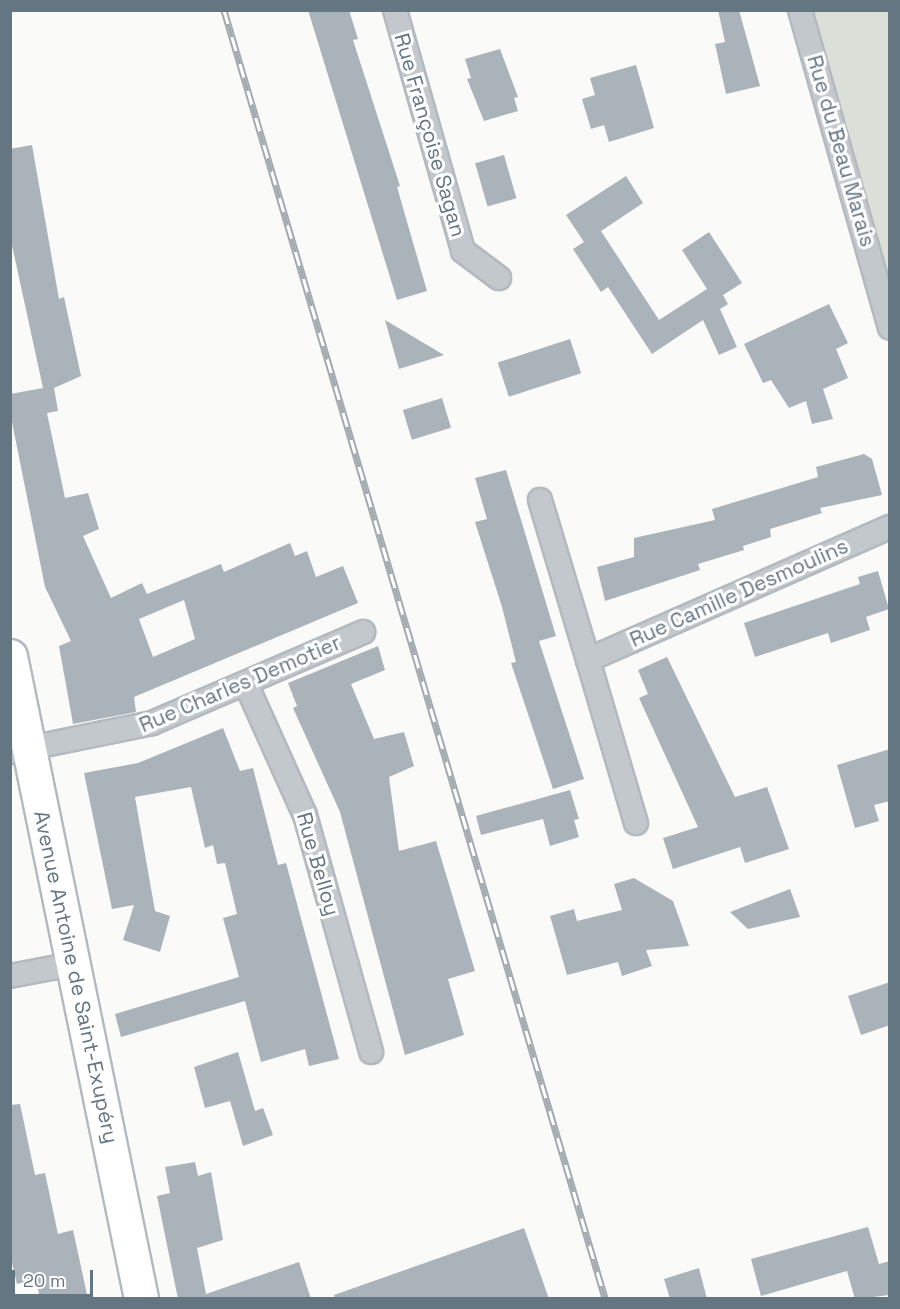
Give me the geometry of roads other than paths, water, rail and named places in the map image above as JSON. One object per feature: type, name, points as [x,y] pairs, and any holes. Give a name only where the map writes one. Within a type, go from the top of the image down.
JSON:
[{"type":"main road","name":"Avenue Antoine de Saint-Exupéry","points":[[10,656],[17,756],[62,966],[141,1299]]},
{"type":"main road","name":"Avenue Antoine de Saint-Exupéry","points":[[62,966],[118,1299]]},
{"type":"street","name":"Rue Françoise Sagan","points":[[395,10],[463,251],[499,278]]},
{"type":"street","name":"Rue du Beau Marais","points":[[800,10],[890,327]]},
{"type":"street","points":[[540,500],[636,823]]},
{"type":"street","name":"Rue Camille Desmoulins","points":[[588,660],[890,527]]},
{"type":"street","name":"Rue Charles Demotier","points":[[17,756],[133,729],[246,684],[363,632]]},
{"type":"street","name":"Rue Belloy","points":[[246,684],[305,815],[370,1052]]},
{"type":"street","points":[[10,976],[62,966]]},
{"type":"railway","points":[[224,10],[605,1298]]}]
